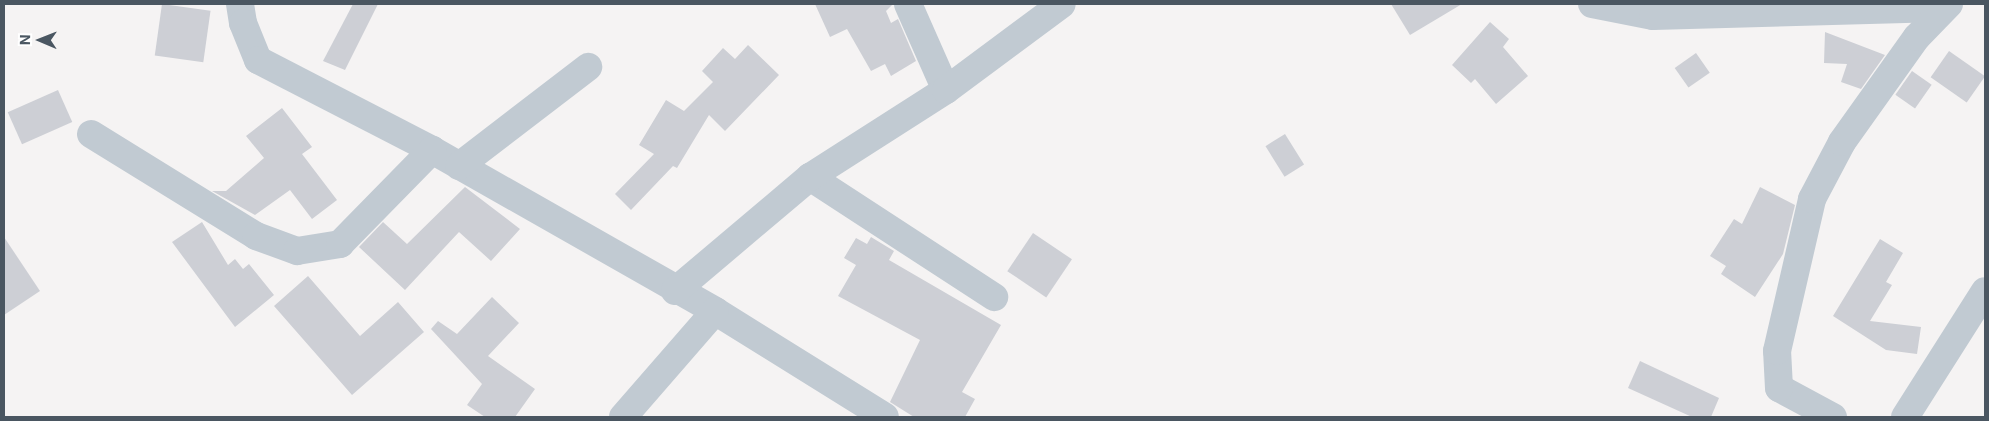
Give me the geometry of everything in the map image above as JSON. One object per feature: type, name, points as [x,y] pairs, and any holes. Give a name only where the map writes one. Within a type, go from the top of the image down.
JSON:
[{"type":"street","points":[[240,4],[258,60],[432,150],[675,291],[715,311],[885,417]]},
{"type":"street","points":[[908,4],[946,90]]},
{"type":"street","points":[[675,291],[810,177],[946,90],[1062,4]]},
{"type":"street","points":[[1592,4],[1653,16],[1945,6]]},
{"type":"street","points":[[1833,417],[1779,388],[1777,351],[1812,199],[1842,142],[1945,6]]},
{"type":"street","points":[[459,166],[588,67]]},
{"type":"street","points":[[92,134],[256,236],[297,252],[340,244],[432,150]]},
{"type":"street","points":[[810,177],[994,297]]},
{"type":"street","points":[[1905,417],[1985,292]]},
{"type":"street","points":[[623,417],[715,311]]},
{"type":"building","points":[[162,4],[211,11],[203,62],[155,55]]},
{"type":"building","points":[[353,4],[378,4],[345,70],[323,61]]},
{"type":"building","points":[[815,4],[893,4],[886,11],[891,23],[898,19],[916,61],[891,76],[885,64],[871,71],[847,29],[830,37]]},
{"type":"building","points":[[1391,4],[1462,4],[1410,35]]},
{"type":"building","points":[[1490,22],[1509,39],[1503,47],[1528,76],[1496,104],[1475,79],[1471,83],[1452,65]]},
{"type":"building","points":[[1825,32],[1885,55],[1861,89],[1841,82],[1847,64],[1824,63]]},
{"type":"building","points":[[748,45],[779,75],[725,131],[709,115],[677,168],[673,166],[631,210],[615,194],[654,154],[639,145],[666,100],[684,111],[713,82],[702,71],[723,48],[735,59]]},
{"type":"building","points":[[1949,51],[1985,76],[1967,102],[1931,77]]},
{"type":"building","points":[[1696,53],[1710,73],[1688,88],[1675,68]]},
{"type":"building","points":[[1912,71],[1932,85],[1915,109],[1895,95]]},
{"type":"building","points":[[58,90],[72,122],[22,144],[8,112]]},
{"type":"building","points":[[282,108],[312,147],[302,154],[337,200],[312,219],[290,190],[255,215],[212,191],[226,191],[264,158],[246,136]]},
{"type":"building","points":[[1285,134],[1304,165],[1285,177],[1265,146]]},
{"type":"building","points":[[465,187],[520,229],[491,261],[459,232],[405,290],[359,247],[383,222],[407,244]]},
{"type":"building","points":[[1760,187],[1795,205],[1783,254],[1755,297],[1721,274],[1726,266],[1710,256],[1734,219],[1742,224]]},
{"type":"building","points":[[202,222],[228,265],[235,259],[243,269],[249,264],[274,295],[235,327],[172,242]]},
{"type":"building","points":[[1033,233],[1072,259],[1046,297],[1007,271]]},
{"type":"building","points":[[4,237],[40,291],[4,315]]},
{"type":"building","points":[[871,237],[894,251],[889,260],[1001,325],[962,392],[975,399],[965,417],[914,417],[890,402],[920,340],[838,296],[856,265],[844,258],[856,238],[867,244]]},
{"type":"building","points":[[1880,239],[1903,253],[1886,282],[1892,285],[1870,321],[1921,327],[1917,354],[1886,350],[1833,316]]},
{"type":"building","points":[[308,276],[360,336],[398,302],[424,332],[352,395],[274,306]]},
{"type":"building","points":[[492,297],[519,323],[488,356],[535,389],[515,417],[485,417],[467,405],[482,384],[431,329],[438,321],[457,334]]},
{"type":"building","points":[[1640,361],[1719,398],[1711,417],[1692,417],[1628,388]]}]
